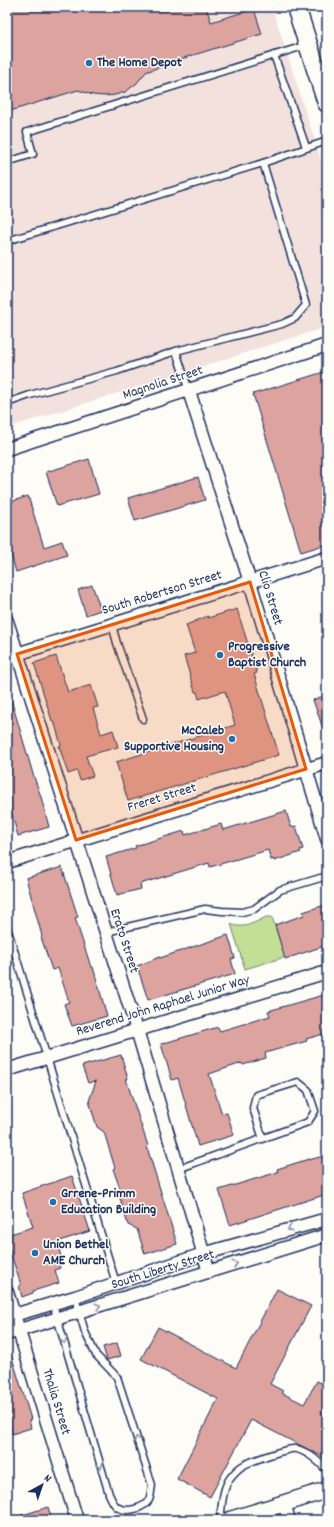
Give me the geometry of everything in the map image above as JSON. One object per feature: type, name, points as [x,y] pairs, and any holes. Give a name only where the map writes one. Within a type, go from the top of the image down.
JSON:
[{"type":"main road","points":[[296,7],[327,104]]},
{"type":"street","name":"Magnolia Street","points":[[7,448],[189,391],[327,345]]},
{"type":"street","name":"Clio Street","points":[[189,391],[250,582],[327,838]]},
{"type":"street","name":"South Robertson Street","points":[[12,656],[327,558]]},
{"type":"street","name":"Erato Street","points":[[7,621],[12,656],[76,840],[106,932],[137,1030],[208,1272]]},
{"type":"street","name":"Freret Street","points":[[7,862],[327,763]]},
{"type":"street","name":"Reverend John Raphael Junior Way","points":[[7,1070],[327,972]]},
{"type":"street","name":"South Liberty Street","points":[[11,1316],[76,1297],[203,1254],[327,1218]]},
{"type":"street","name":"South Liberty Street","points":[[13,1332],[327,1235]]},
{"type":"street","name":"Thalia Street","points":[[7,1292],[13,1332],[77,1520]]},
{"type":"street","points":[[230,1520],[327,1490]]},
{"type":"street","points":[[284,1503],[289,1520]]},
{"type":"lane","points":[[7,162],[34,154],[27,132],[308,45]]},
{"type":"lane","points":[[274,55],[306,147]]},
{"type":"lane","points":[[7,241],[263,163],[327,141]]},
{"type":"lane","points":[[7,403],[30,395],[117,371],[176,351],[282,324],[295,318],[306,305],[263,163]]},
{"type":"lane","points":[[176,351],[189,391]]},
{"type":"lane","points":[[112,625],[143,719]]},
{"type":"lane","points":[[106,932],[205,909],[242,912],[254,909],[280,890],[327,876]]},
{"type":"lane","points":[[7,927],[116,1283]]},
{"type":"lane","points":[[178,1169],[263,1139],[308,1122],[315,1111],[308,1090],[298,1082],[256,1095],[253,1108],[263,1139]]},
{"type":"lane","points":[[53,1304],[108,1494],[117,1507],[133,1510],[144,1506],[150,1499],[152,1485],[117,1377],[96,1355],[85,1332],[76,1297]]},
{"type":"lane","points":[[220,1520],[223,1494],[229,1479],[243,1466],[284,1451],[297,1449],[308,1455],[327,1471]]},
{"type":"highlighted area","points":[[250,582],[306,769],[76,840],[17,654]]},
{"type":"shaded area","points":[[7,7],[272,7],[324,169],[327,248],[327,327],[7,428]]},
{"type":"green space","points":[[266,917],[272,917],[285,957],[245,969],[231,924],[236,926],[245,926]]},
{"type":"building","name":"The Home Depot","points":[[7,7],[206,7],[211,22],[254,9],[262,34],[187,57],[146,72],[136,84],[125,92],[104,96],[93,95],[78,90],[7,112]]},
{"type":"building","points":[[327,371],[327,544],[301,552],[253,394]]},
{"type":"building","points":[[89,459],[99,494],[57,506],[46,472]]},
{"type":"building","points":[[198,477],[205,500],[135,521],[128,498]]},
{"type":"building","points":[[28,496],[44,547],[62,541],[67,555],[16,572],[10,551],[7,552],[7,503]]},
{"type":"building","points":[[92,585],[101,610],[86,615],[78,590]]},
{"type":"building","name":"McCaleb Supportive Housing","points":[[237,609],[257,673],[254,674],[279,755],[128,801],[116,762],[235,725],[225,691],[199,699],[197,692],[195,692],[184,656],[195,653],[186,625],[208,616],[208,618]]},
{"type":"building","points":[[56,656],[68,692],[91,685],[98,707],[93,708],[101,734],[113,730],[118,747],[86,756],[93,776],[80,780],[77,771],[68,774],[59,746],[61,745],[54,721],[52,721],[34,663]]},
{"type":"building","points":[[327,695],[327,734],[325,734],[313,700]]},
{"type":"building","points":[[10,696],[49,827],[18,836],[10,807],[7,808],[7,697]]},
{"type":"building","points":[[286,811],[291,827],[296,826],[303,849],[300,850],[301,852],[274,861],[274,859],[271,860],[268,850],[210,867],[209,863],[140,884],[141,889],[117,895],[106,857],[136,848],[135,846],[184,831],[185,835],[221,824],[223,830]]},
{"type":"building","points":[[62,867],[78,917],[75,918],[91,967],[93,967],[107,1016],[72,1026],[64,1004],[69,1002],[58,968],[52,970],[41,937],[42,936],[26,878]]},
{"type":"building","points":[[325,905],[327,912],[327,945],[285,959],[275,925],[304,915],[303,912]]},
{"type":"building","points":[[228,935],[235,958],[231,959],[235,974],[148,1000],[137,966]]},
{"type":"building","points":[[327,994],[327,1033],[306,1039],[307,1041],[265,1053],[266,1058],[243,1065],[242,1063],[209,1074],[222,1114],[227,1113],[234,1135],[198,1146],[178,1078],[172,1080],[161,1044],[218,1027],[220,1031],[270,1016],[268,1011]]},
{"type":"building","points":[[121,1055],[128,1079],[126,1079],[148,1146],[147,1147],[177,1244],[145,1254],[137,1229],[128,1225],[119,1195],[122,1194],[113,1169],[115,1168],[104,1132],[97,1127],[89,1101],[96,1081],[88,1083],[82,1066]]},
{"type":"building","points":[[327,1155],[327,1194],[230,1225],[219,1190],[278,1172],[277,1169]]},
{"type":"building","points":[[72,1176],[90,1231],[57,1242],[62,1260],[58,1262],[60,1268],[55,1270],[59,1283],[33,1291],[33,1293],[22,1297],[19,1286],[21,1285],[7,1242],[7,1235],[33,1227],[22,1193]]},
{"type":"building","points":[[277,1289],[311,1306],[270,1384],[283,1391],[282,1393],[304,1404],[317,1381],[327,1386],[327,1402],[321,1413],[327,1417],[327,1459],[251,1420],[210,1497],[177,1479],[218,1399],[141,1359],[158,1327],[236,1368]]},
{"type":"building","points":[[117,1343],[121,1356],[107,1360],[103,1347]]},
{"type":"building","points":[[10,1351],[31,1419],[29,1420],[31,1428],[12,1434],[10,1426],[7,1427],[7,1352]]},
{"type":"building","points":[[48,1507],[52,1520],[17,1520],[16,1517]]},
{"type":"place","name":"The Home Depot","points":[[89,63]]},
{"type":"place","name":"Progressive Baptist Church","points":[[220,655]]},
{"type":"place","name":"McCaleb Supportive Housing","points":[[232,739]]},
{"type":"place","name":"Grrene-Primm Education Building","points":[[53,1202]]},
{"type":"place","name":"Union Bethel AME Church","points":[[35,1253]]}]
